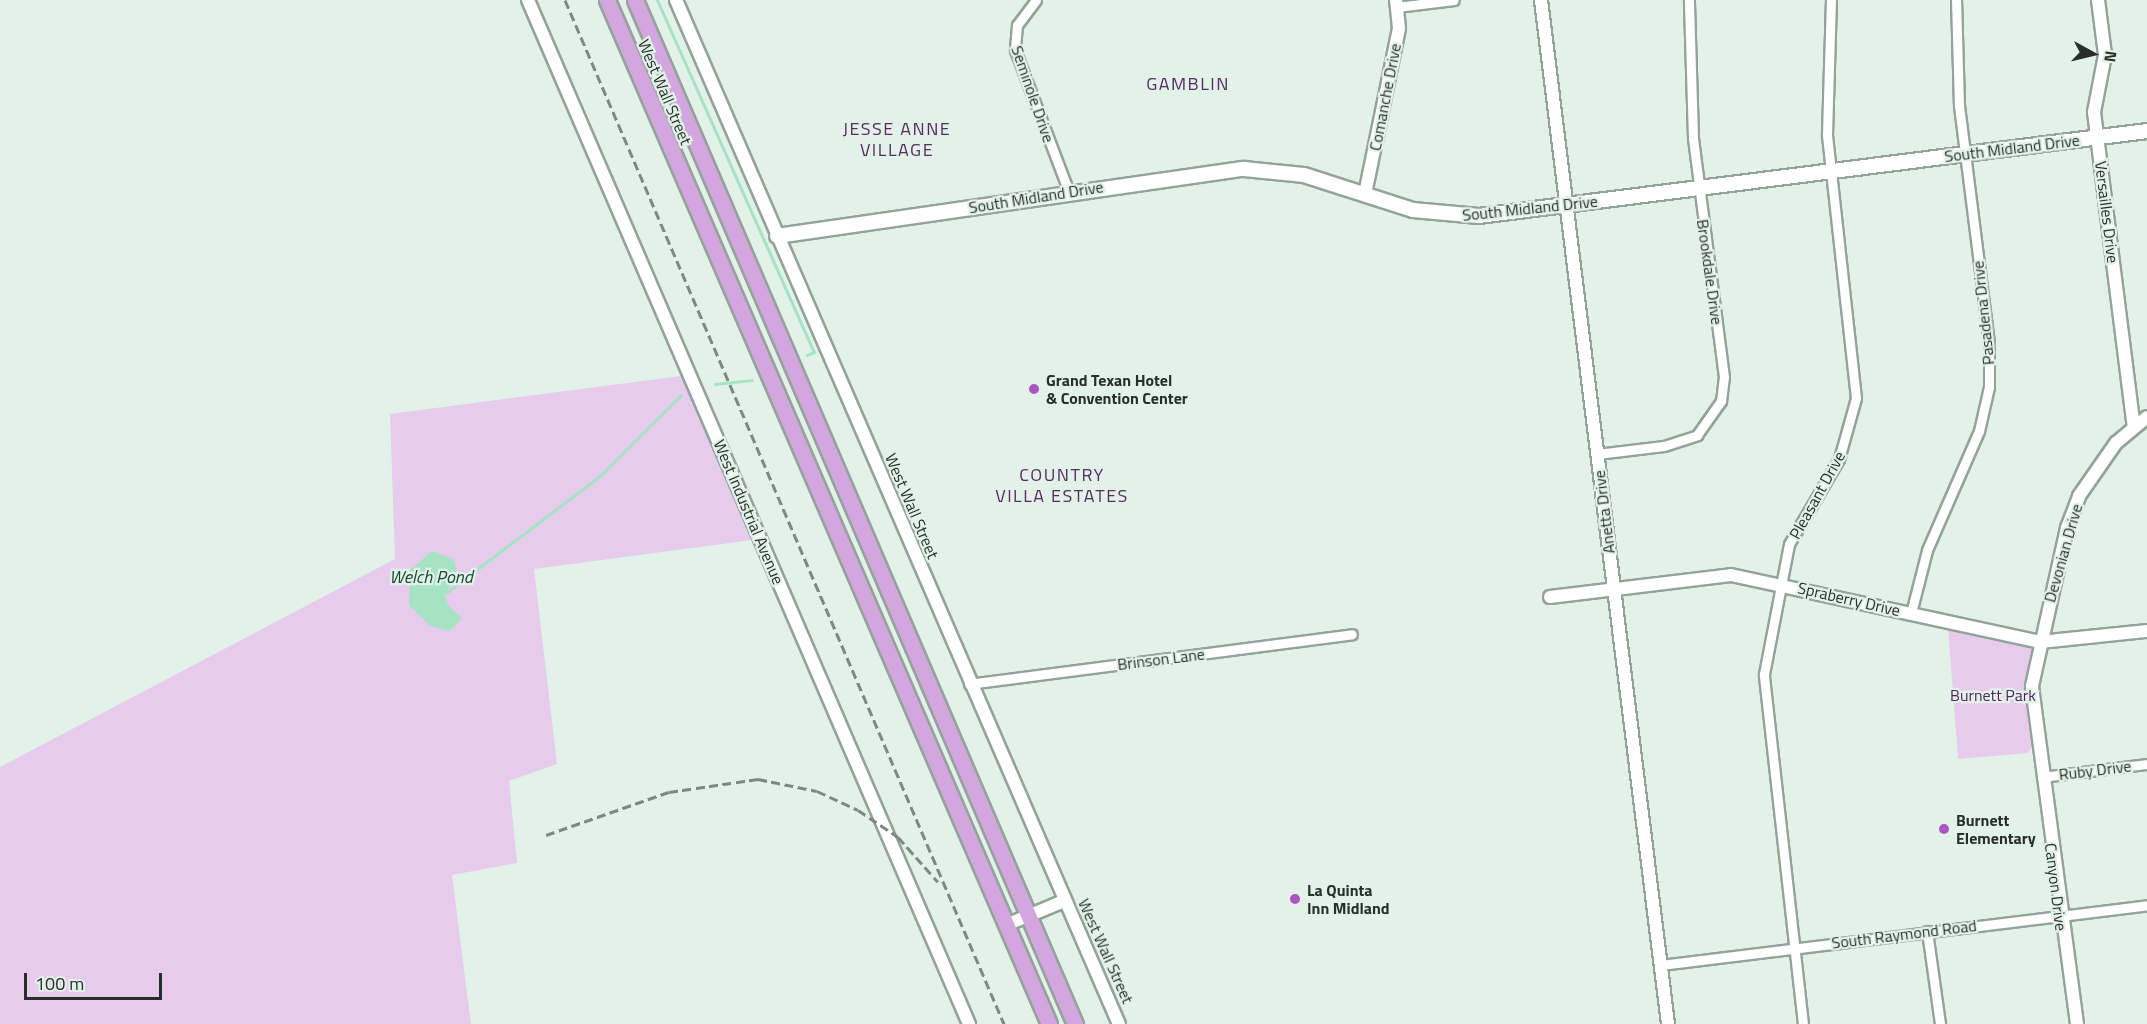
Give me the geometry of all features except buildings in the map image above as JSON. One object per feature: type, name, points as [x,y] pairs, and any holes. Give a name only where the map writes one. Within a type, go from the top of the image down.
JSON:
[{"type":"main road","name":"West Wall Street","points":[[607,0],[1049,1024]]},
{"type":"main road","name":"West Wall Street","points":[[635,0],[1027,917],[1075,1024]]},
{"type":"main road","name":"South Midland Drive","points":[[777,236],[1069,192],[1244,169],[1304,175],[1413,210],[1450,216],[1568,205],[2147,131]]},
{"type":"street","name":"West Industrial Avenue","points":[[528,0],[969,1024]]},
{"type":"street","name":"West Wall Street","points":[[676,0],[969,684],[1119,1024]]},
{"type":"street","name":"Seminole Drive","points":[[1036,0],[1017,25],[1015,50],[1069,192]]},
{"type":"street","points":[[1397,3],[1454,0]]},
{"type":"street","name":"Anetta Drive","points":[[1541,0],[1668,1024]]},
{"type":"street","name":"Brookdale Drive","points":[[1597,454],[1664,446],[1697,435],[1721,401],[1724,377],[1699,188],[1689,0]]},
{"type":"street","name":"Pleasant Drive","points":[[1803,1024],[1764,698],[1767,644],[1779,583],[1794,530],[1846,441],[1856,398],[1832,171],[1831,0]]},
{"type":"street","name":"Pasadena Drive","points":[[1911,613],[1926,550],[1979,431],[1989,387],[1989,343],[1964,154],[1956,0]]},
{"type":"street","name":"Versailles Drive","points":[[2098,0],[2105,55],[2094,107],[2134,427]]},
{"type":"street","name":"Comanche Drive","points":[[1365,194],[1399,28],[1397,3]]},
{"type":"street","name":"Devonian Drive","points":[[2040,642],[2079,496],[2095,469],[2134,427],[2147,417]]},
{"type":"street","name":"Spraberry Drive","points":[[1550,597],[1718,576],[1779,583],[2040,642],[2147,631]]},
{"type":"street","name":"Brinson Lane","points":[[969,684],[1352,634]]},
{"type":"street","name":"Canyon Drive","points":[[2040,642],[2032,706],[2059,915],[2077,1024]]},
{"type":"street","name":"Ruby Drive","points":[[2042,777],[2147,764]]},
{"type":"street","points":[[1006,925],[1064,901]]},
{"type":"street","name":"South Raymond Road","points":[[1661,965],[2147,904]]},
{"type":"street","points":[[1927,931],[1940,1024]]},
{"type":"green space","points":[[681,376],[752,540],[534,569],[557,764],[509,781],[517,863],[452,875],[471,1024],[0,1024],[0,767],[395,559],[390,414]]},
{"type":"green space","name":"Burnett Park","points":[[1948,627],[2033,647],[2033,745],[2028,753],[1958,759]]},
{"type":"water","name":"Welch Pond","points":[[432,551],[454,559],[457,573],[445,594],[448,605],[462,618],[450,631],[430,626],[409,605],[410,570]]},
{"type":"waterway","points":[[657,0],[814,352],[807,355]]},
{"type":"waterway","points":[[715,384],[752,380]]},
{"type":"waterway","points":[[447,592],[601,475],[681,395]]},
{"type":"railway","points":[[565,0],[1004,1024]]},
{"type":"railway","points":[[546,835],[669,792],[758,779],[817,791],[858,810],[898,837],[938,882]]},
{"type":"place","name":"Grand Texan Hotel & Convention Center","points":[[1034,389]]},
{"type":"place","name":"Burnett Elementary","points":[[1944,829]]},
{"type":"place","name":"La Quinta Inn Midland","points":[[1295,899]]},
{"type":"district","name":"GAMBLIN","points":[[1188,84]]},
{"type":"district","name":"JESSE ANNE VILLAGE","points":[[897,140]]},
{"type":"district","name":"COUNTRY VILLA ESTATES","points":[[1062,486]]}]
